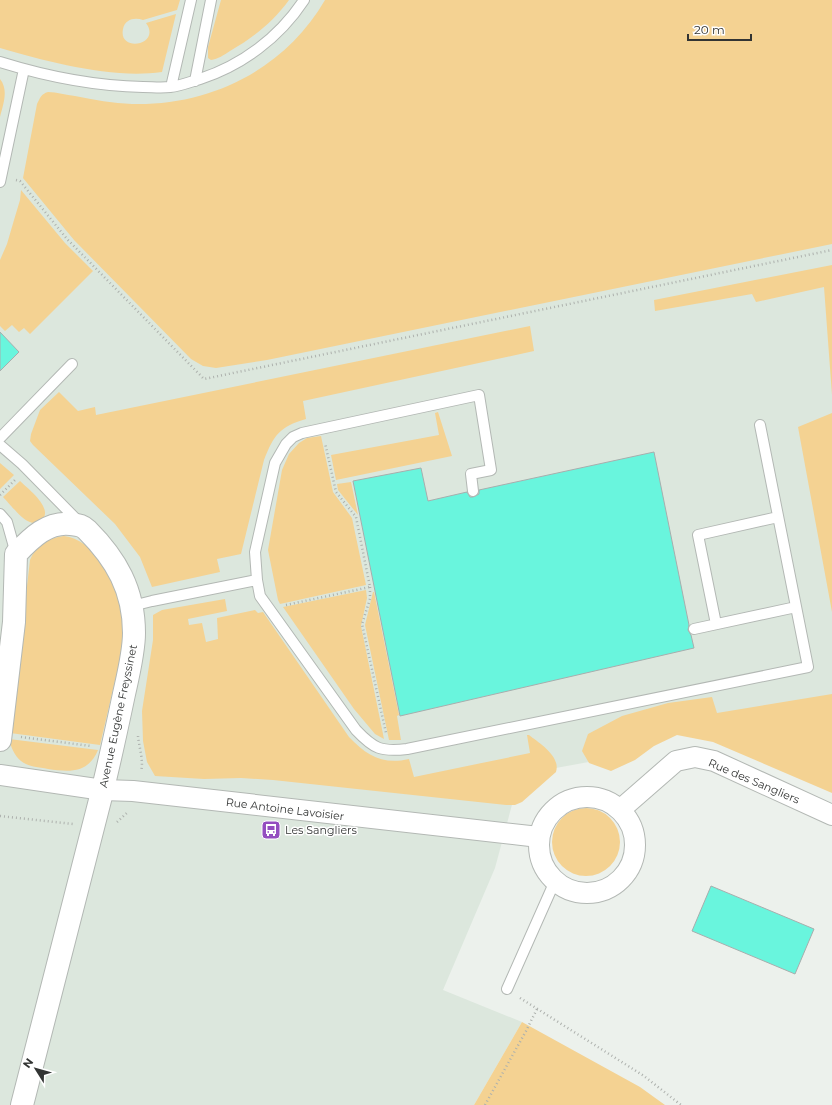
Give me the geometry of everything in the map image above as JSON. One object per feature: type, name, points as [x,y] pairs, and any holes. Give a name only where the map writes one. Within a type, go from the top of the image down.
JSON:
[{"type":"street","points":[[0,737],[14,622],[16,554],[31,538],[44,529],[64,523],[83,526]]},
{"type":"street","name":"Avenue Eugène Freyssinet","points":[[22,1105],[113,749],[129,671],[134,634],[132,606],[122,575],[100,543],[83,526]]},
{"type":"street","name":"Rue des Sangliers","points":[[621,809],[676,761],[695,757],[714,761],[832,815]]},
{"type":"street","name":"Rue Antoine Lavoisier","points":[[0,775],[103,790],[141,792],[540,838]]},
{"type":"street","points":[[579,797],[594,797],[608,801],[621,809],[631,823],[636,839],[635,856],[628,871],[617,884],[602,891],[585,894],[569,890],[555,881],[547,872],[539,850],[540,838],[544,823],[553,811],[565,802],[579,797]]},
{"type":"lane","points":[[171,87],[192,0]]},
{"type":"lane","points":[[195,81],[211,0]]},
{"type":"lane","points":[[0,62],[24,69],[84,81],[126,87],[171,87],[195,81],[238,63],[278,33],[294,15],[304,0]]},
{"type":"lane","points":[[1,179],[24,69]]},
{"type":"lane","points":[[0,438],[72,364]]},
{"type":"lane","points":[[473,491],[471,474],[491,470],[479,395],[302,433],[293,437],[281,451],[275,463],[255,552],[256,580],[260,596],[356,730],[364,739],[376,747],[390,751],[407,749],[808,667],[760,425]]},
{"type":"lane","points":[[0,445],[27,469],[83,526]]},
{"type":"lane","points":[[0,514],[7,522],[16,554]]},
{"type":"lane","points":[[716,624],[698,534],[778,517]]},
{"type":"lane","points":[[132,606],[256,580]]},
{"type":"lane","points":[[694,629],[796,607]]},
{"type":"lane","points":[[507,989],[555,881]]},
{"type":"path","points":[[1,179],[20,181],[67,239],[204,379],[832,250]]},
{"type":"path","points":[[322,429],[336,492],[356,517],[367,559],[370,599],[362,624],[390,751]]},
{"type":"path","points":[[270,609],[370,587]]},
{"type":"path","points":[[0,737],[113,749]]},
{"type":"path","points":[[0,816],[94,826]]},
{"type":"path","points":[[507,989],[644,1076],[681,1105]]},
{"type":"path","points":[[485,1105],[537,1008]]},
{"type":"shaded area","name":"Les Sangliers","points":[[0,0],[832,0],[832,776],[683,706],[605,759],[545,770],[513,801],[495,868],[443,990],[522,1022],[474,1105],[0,1105]]},
{"type":"shaded area","points":[[0,0],[180,0],[177,10],[143,20],[131,20],[124,26],[123,37],[132,43],[139,43],[148,37],[149,31],[146,23],[176,14],[162,72],[142,74],[80,68],[39,59],[0,48]]},
{"type":"shaded area","points":[[221,0],[289,0],[270,22],[255,35],[239,46],[216,59],[211,60],[208,58],[208,47]]},
{"type":"shaded area","points":[[325,0],[832,0],[832,244],[267,360],[216,368],[203,366],[191,359],[74,240],[23,178],[37,104],[42,95],[48,92],[132,104],[161,103],[190,98],[217,90],[243,79],[267,64],[289,46],[308,24]]},
{"type":"shaded area","points":[[0,79],[3,83],[5,93],[0,117]]},
{"type":"shaded area","points":[[21,190],[65,243],[93,271],[30,334],[24,328],[19,332],[12,325],[5,331],[0,326],[0,260],[7,244],[20,200]]},
{"type":"shaded area","points":[[832,265],[832,395],[824,287],[756,302],[752,294],[655,311],[654,300]]},
{"type":"shaded area","points":[[530,326],[534,351],[303,401],[306,419],[289,425],[283,429],[271,444],[264,460],[241,554],[217,559],[220,572],[152,587],[140,557],[115,524],[30,441],[40,410],[59,392],[78,411],[95,407],[96,415]]},
{"type":"shaded area","points":[[438,412],[452,456],[336,480],[331,455],[439,435],[435,413]]},
{"type":"shaded area","points":[[832,413],[832,612],[798,427]]},
{"type":"shaded area","points":[[321,436],[333,492],[352,518],[366,585],[280,604],[268,550],[282,470],[289,454],[299,443],[307,438]]},
{"type":"shaded area","points":[[0,463],[14,475],[0,489]]},
{"type":"shaded area","points":[[20,481],[42,504],[45,510],[45,515],[42,520],[33,523],[27,521],[3,497]]},
{"type":"shaded area","points":[[351,482],[358,515],[338,490],[337,484]]},
{"type":"shaded area","points":[[64,536],[84,544],[101,561],[118,594],[122,609],[122,651],[100,745],[10,733],[30,560],[39,546],[43,543],[53,538]]},
{"type":"shaded area","points":[[366,590],[367,598],[361,626],[384,739],[375,734],[354,709],[283,607]]},
{"type":"shaded area","points":[[373,592],[399,715],[397,716],[401,740],[389,740],[365,625]]},
{"type":"shaded area","points":[[225,599],[227,611],[188,619],[189,625],[202,623],[206,642],[218,639],[217,618],[255,610],[258,613],[263,612],[349,737],[369,754],[383,760],[391,761],[409,759],[414,777],[530,753],[527,735],[529,735],[552,755],[557,766],[556,772],[522,802],[515,805],[273,780],[241,778],[204,779],[155,776],[147,762],[143,741],[142,711],[153,640],[153,615],[162,610]]},
{"type":"shaded area","points":[[832,694],[832,793],[713,742],[677,735],[654,746],[635,760],[611,771],[589,763],[582,751],[588,734],[622,716],[668,703],[712,697],[717,713]]},
{"type":"shaded area","points":[[9,739],[98,750],[89,764],[77,770],[63,771],[30,766],[24,763],[16,756]]},
{"type":"shaded area","points":[[586,808],[599,811],[610,818],[617,829],[620,842],[617,855],[610,866],[599,873],[586,876],[573,873],[562,866],[555,855],[552,842],[555,829],[562,818],[573,811]]},
{"type":"shaded area","points":[[522,1022],[640,1087],[665,1105],[474,1105]]},
{"type":"building","points":[[0,332],[19,352],[0,371]]},
{"type":"building","points":[[654,452],[689,625],[688,630],[691,635],[694,648],[400,716],[353,481],[421,468],[428,501],[467,492],[470,497],[473,497],[479,494],[479,490]]},
{"type":"building","points":[[711,886],[814,929],[795,974],[692,931]]},
{"type":"place","name":"Les Sangliers","points":[[271,830]]}]
